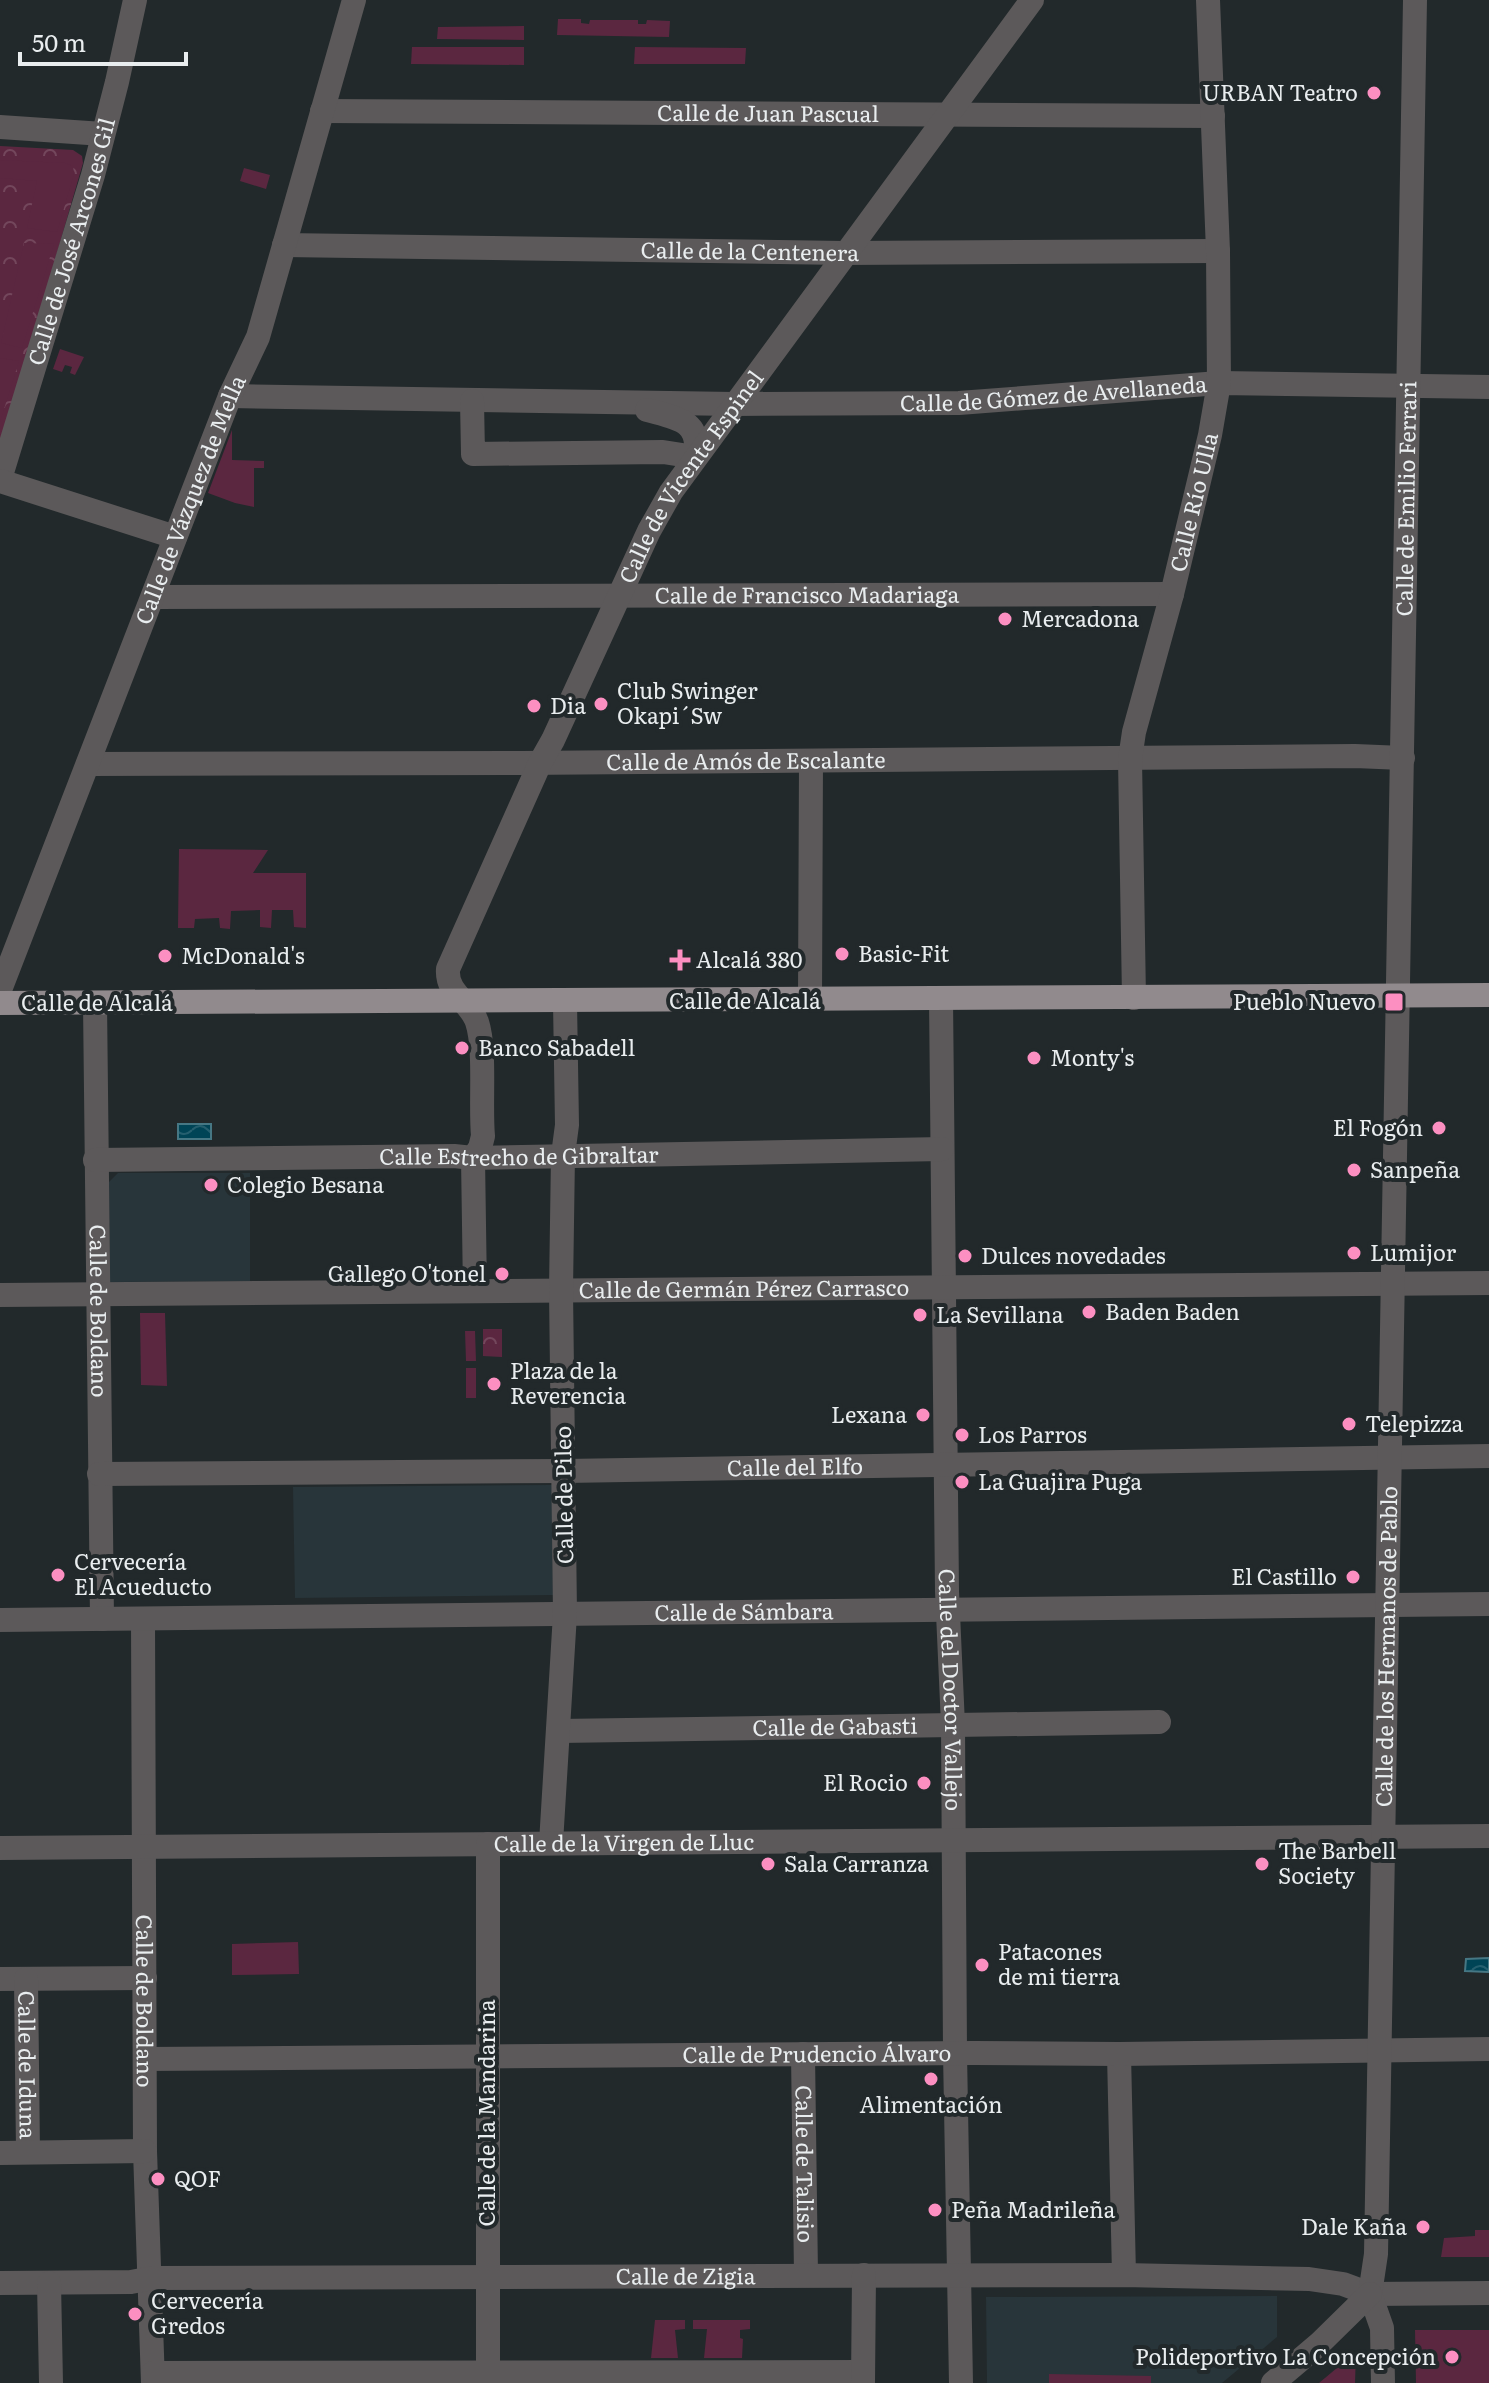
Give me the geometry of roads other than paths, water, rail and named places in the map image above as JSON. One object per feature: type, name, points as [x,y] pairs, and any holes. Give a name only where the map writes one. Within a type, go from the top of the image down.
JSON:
[{"type":"main road","name":"Calle de Alcalá","points":[[0,1003],[1489,995]]},
{"type":"street","name":"Calle de José Arcones Gil","points":[[0,480],[89,188],[135,0]]},
{"type":"street","name":"Calle de Vázquez de Mella","points":[[0,990],[230,396],[258,337],[354,0]]},
{"type":"street","name":"Calle de Vicente Espinel","points":[[475,1291],[473,1158],[483,1136],[480,1035],[477,1021],[447,980],[448,969],[649,531],[695,457],[1032,0]]},
{"type":"street","name":"Calle Río Ulla","points":[[1134,998],[1130,759],[1134,732],[1172,594],[1210,435],[1219,383],[1218,251],[1208,0]]},
{"type":"street","name":"Calle de Emilio Ferrari","points":[[1398,996],[1415,0]]},
{"type":"street","name":"Calle de Juan Pascual","points":[[322,111],[1213,116]]},
{"type":"street","points":[[0,127],[103,134]]},
{"type":"street","name":"Calle de la Centenera","points":[[284,245],[844,253],[1218,251]]},
{"type":"street","name":"Calle de Gómez de Avellaneda","points":[[230,396],[734,404],[959,403],[1219,383],[1489,387]]},
{"type":"street","points":[[472,401],[473,454],[663,452],[695,457]]},
{"type":"street","name":"Calle de Gómez de Avellaneda","points":[[620,402],[689,425],[697,439],[695,457]]},
{"type":"street","points":[[0,480],[175,537]]},
{"type":"street","name":"Calle de Francisco Madariaga","points":[[153,597],[1172,594]]},
{"type":"street","name":"Calle de Amós de Escalante","points":[[88,764],[1403,758]]},
{"type":"street","points":[[810,1000],[811,761]]},
{"type":"street","name":"Calle de los Hermanos de Pablo","points":[[1370,2294],[1376,2254],[1398,996]]},
{"type":"street","name":"Calle del Doctor Vallejo","points":[[941,998],[961,2383]]},
{"type":"street","name":"Calle de Pileo","points":[[551,1843],[565,1614],[561,1290],[563,1155],[567,1125],[565,1002]]},
{"type":"street","name":"Calle de Boldano","points":[[95,1003],[102,1619]]},
{"type":"street","name":"Calle Estrecho de Gibraltar","points":[[95,1160],[473,1158],[942,1149]]},
{"type":"street","name":"Calle de Germán Pérez Carrasco","points":[[0,1295],[1489,1283]]},
{"type":"street","name":"Calle del Elfo","points":[[99,1474],[565,1471],[1489,1456]]},
{"type":"street","name":"Calle de Sámbara","points":[[0,1620],[1489,1604]]},
{"type":"street","name":"Calle de Boldano","points":[[143,1619],[145,2151],[152,2278],[153,2378]]},
{"type":"street","name":"Calle de Gabasti","points":[[559,1731],[1159,1722]]},
{"type":"street","name":"Calle de la Virgen de Lluc","points":[[0,1848],[1489,1836]]},
{"type":"street","name":"Calle de la Mandarina","points":[[488,1844],[488,2378]]},
{"type":"street","points":[[0,1979],[145,1978]]},
{"type":"street","name":"Calle de Iduna","points":[[26,1979],[28,2152]]},
{"type":"street","name":"Calle de Prudencio Álvaro","points":[[145,2059],[1489,2049]]},
{"type":"street","name":"Calle de Talisio","points":[[803,2054],[806,2275]]},
{"type":"street","points":[[1119,2054],[1124,2275]]},
{"type":"street","points":[[0,2153],[145,2151]]},
{"type":"street","points":[[153,2378],[863,2378],[864,2275]]},
{"type":"street","name":"Calle de Zigia","points":[[0,2283],[131,2282],[152,2278],[1124,2275],[1309,2279],[1343,2284],[1370,2294],[1489,2293]]},
{"type":"street","points":[[49,2283],[51,2383]]},
{"type":"street","points":[[1273,2383],[1370,2294],[1382,2328],[1383,2383]]},
{"type":"water","points":[[178,1124],[211,1124],[211,1139],[178,1139]]},
{"type":"water","points":[[1489,1958],[1489,1972],[1465,1971],[1466,1959]]},
{"type":"place","name":"URBAN Teatro","points":[[1374,93]]},
{"type":"place","name":"Mercadona","points":[[1005,619]]},
{"type":"place","name":"Club Swinger Okapi´Sw","points":[[601,704]]},
{"type":"place","name":"Dia","points":[[534,706]]},
{"type":"place","name":"Basic-Fit","points":[[842,954]]},
{"type":"place","name":"McDonald's","points":[[165,956]]},
{"type":"place","name":"Alcalá 380","points":[[680,960]]},
{"type":"place","name":"Pueblo Nuevo","points":[[1394,1002]]},
{"type":"place","name":"Banco Sabadell","points":[[462,1048]]},
{"type":"place","name":"Monty's","points":[[1034,1058]]},
{"type":"place","name":"El Fogón","points":[[1439,1128]]},
{"type":"place","name":"Sanpeña","points":[[1354,1170]]},
{"type":"place","name":"Colegio Besana","points":[[211,1185]]},
{"type":"place","name":"Lumijor","points":[[1354,1253]]},
{"type":"place","name":"Dulces novedades","points":[[965,1256]]},
{"type":"place","name":"Gallego O'tonel","points":[[502,1274]]},
{"type":"place","name":"Baden Baden","points":[[1089,1312]]},
{"type":"place","name":"La Sevillana","points":[[920,1315]]},
{"type":"place","name":"Plaza de la Reverencia","points":[[494,1384]]},
{"type":"place","name":"Lexana","points":[[923,1415]]},
{"type":"place","name":"Telepizza","points":[[1349,1424]]},
{"type":"place","name":"Los Parros","points":[[962,1435]]},
{"type":"place","name":"La Guajira Puga","points":[[962,1482]]},
{"type":"place","name":"Cervecería El Acueducto","points":[[58,1575]]},
{"type":"place","name":"El Castillo","points":[[1353,1577]]},
{"type":"place","name":"El Rocio","points":[[924,1783]]},
{"type":"place","name":"Sala Carranza","points":[[768,1864]]},
{"type":"place","name":"The Barbell Society","points":[[1262,1864]]},
{"type":"place","name":"Patacones de mi tierra","points":[[982,1965]]},
{"type":"place","name":"Alimentación","points":[[931,2079]]},
{"type":"place","name":"QOF","points":[[158,2179]]},
{"type":"place","name":"Peña Madrileña","points":[[935,2210]]},
{"type":"place","name":"Dale Kaña","points":[[1423,2227]]},
{"type":"place","name":"Cervecería Gredos","points":[[135,2314]]},
{"type":"place","name":"Polideportivo La Concepción","points":[[1452,2357]]}]
